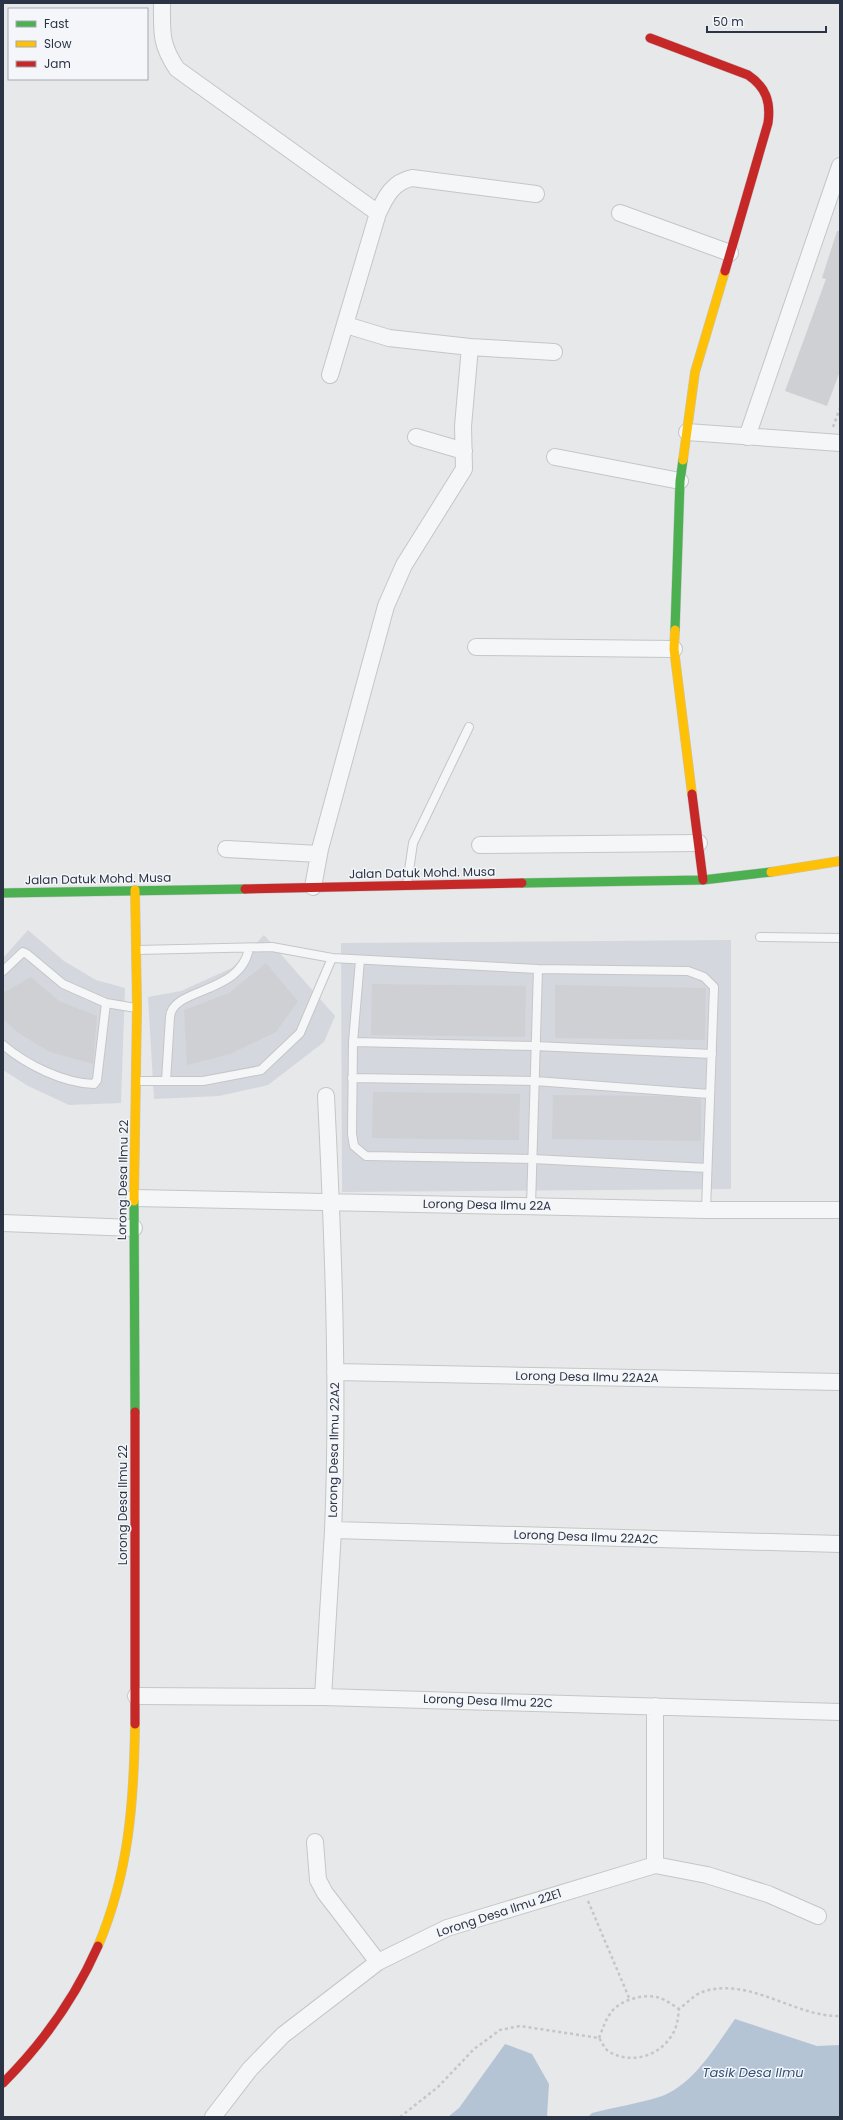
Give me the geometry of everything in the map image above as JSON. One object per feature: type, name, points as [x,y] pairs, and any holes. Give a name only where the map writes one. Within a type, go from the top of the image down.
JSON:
[{"type":"street","points":[[162,3],[162,42],[168,57],[177,69],[378,213]]},
{"type":"street","points":[[650,38],[748,75],[759,83],[766,94],[770,115],[695,372],[680,481],[674,649],[703,880]]},
{"type":"street","points":[[747,437],[840,166]]},
{"type":"street","points":[[330,375],[378,213],[387,195],[398,182],[412,178],[536,194]]},
{"type":"street","points":[[620,214],[730,253]]},
{"type":"street","points":[[346,325],[389,338],[470,347],[554,352]]},
{"type":"street","points":[[313,887],[319,854],[386,606],[404,565],[464,469],[463,426],[470,347]]},
{"type":"street","points":[[686,432],[840,443]]},
{"type":"street","points":[[416,437],[464,451]]},
{"type":"street","points":[[555,457],[680,481]]},
{"type":"street","points":[[476,647],[674,649]]},
{"type":"street","points":[[480,845],[699,843]]},
{"type":"street","points":[[226,849],[319,854]]},
{"type":"street","name":"Jalan Datuk Mohd. Musa","points":[[3,893],[703,880],[781,871],[840,861]]},
{"type":"street","name":"Lorong Desa Ilmu 22","points":[[3,2083],[44,2038],[59,2018],[86,1968],[112,1908],[130,1839],[133,1804],[136,1696],[134,1198],[137,950],[135,890]]},
{"type":"street","name":"Lorong Desa Ilmu 22A2","points":[[323,1697],[333,1530],[335,1372],[331,1203],[326,1096]]},
{"type":"street","name":"Lorong Desa Ilmu 22A","points":[[134,1198],[706,1210],[840,1210]]},
{"type":"street","points":[[3,1223],[134,1228]]},
{"type":"street","name":"Lorong Desa Ilmu 22A2A","points":[[335,1372],[840,1382]]},
{"type":"street","name":"Lorong Desa Ilmu 22A2C","points":[[333,1530],[840,1544]]},
{"type":"street","name":"Lorong Desa Ilmu 22C","points":[[136,1696],[323,1697],[840,1712]]},
{"type":"street","points":[[655,1706],[655,1865]]},
{"type":"street","points":[[315,1842],[318,1880],[325,1893],[378,1962]]},
{"type":"street","name":"Lorong Desa Ilmu 22E1","points":[[213,2117],[250,2069],[283,2034],[378,1962],[447,1928],[655,1865],[707,1874],[768,1894],[818,1916]]},
{"type":"lane","points":[[407,885],[413,843],[469,727]]},
{"type":"lane","points":[[760,937],[840,938]]},
{"type":"lane","points":[[137,950],[272,947],[332,958],[360,960],[538,969],[688,972],[704,976],[714,987],[706,1210]]},
{"type":"lane","points":[[166,1081],[170,1017],[172,1008],[180,1002],[225,981],[236,974],[244,966],[249,948]]},
{"type":"lane","points":[[3,970],[23,952],[62,984],[106,1003],[137,1008]]},
{"type":"lane","points":[[136,1081],[203,1081],[261,1070],[300,1033],[332,958]]},
{"type":"lane","points":[[360,960],[353,1042],[352,1134],[354,1146],[366,1156],[533,1159],[707,1168]]},
{"type":"lane","points":[[531,1206],[538,969]]},
{"type":"lane","points":[[3,1045],[47,1072],[80,1082],[94,1084],[97,1080],[106,1003]]},
{"type":"lane","points":[[353,1042],[535,1046],[712,1054]]},
{"type":"lane","points":[[352,1078],[535,1081],[709,1094]]},
{"type":"path","points":[[582,1887],[630,2000]]},
{"type":"path","points":[[679,2009],[659,1998],[643,1996],[630,2000],[614,2009],[604,2024],[600,2038],[606,2050],[624,2059],[644,2057],[659,2049],[670,2039],[676,2028],[679,2009],[701,1992],[732,1988],[766,1995],[826,2016],[840,2016]]},
{"type":"path","points":[[400,2117],[438,2087],[474,2049],[500,2030],[520,2026],[600,2038]]},
{"type":"shaded area","points":[[28,930],[64,961],[96,980],[125,988],[121,1103],[69,1105],[28,1086],[3,1070],[3,958]]},
{"type":"shaded area","points":[[264,935],[335,1016],[324,1042],[268,1085],[219,1096],[154,1099],[148,997],[181,991],[232,968]]},
{"type":"shaded area","points":[[731,940],[731,1189],[342,1192],[341,943]]},
{"type":"water","name":"Tasik Desa Ilmu","points":[[735,2019],[817,2046],[840,2045],[840,2117],[588,2117],[592,2113],[659,2097],[671,2092],[693,2075]]},
{"type":"water","points":[[505,2044],[532,2054],[549,2084],[547,2117],[448,2117],[459,2108]]},
{"type":"building","points":[[837,231],[840,231],[840,371],[827,406],[785,391],[826,279],[822,278]]},
{"type":"building","points":[[266,963],[298,1001],[276,1032],[230,1054],[187,1065],[184,1010],[229,993]]},
{"type":"building","points":[[31,977],[59,1001],[97,1016],[93,1064],[50,1052],[20,1034],[3,1019],[3,993]]},
{"type":"building","points":[[372,984],[526,986],[525,1037],[371,1035]]},
{"type":"building","points":[[555,985],[706,988],[705,1040],[555,1038]]},
{"type":"building","points":[[373,1092],[520,1094],[519,1140],[372,1138]]},
{"type":"building","points":[[553,1095],[663,1096],[701,1099],[701,1141],[552,1139]]},
{"type":"traffic: fast","points":[[675,630],[680,481],[683,460]]},
{"type":"traffic: fast","points":[[522,883],[703,880],[771,872]]},
{"type":"traffic: fast","points":[[3,893],[245,889]]},
{"type":"traffic: fast","points":[[134,1201],[135,1412]]},
{"type":"traffic: slow","points":[[683,460],[695,372],[725,271]]},
{"type":"traffic: slow","points":[[675,630],[674,649],[692,794]]},
{"type":"traffic: slow","points":[[771,872],[840,861]]},
{"type":"traffic: slow","points":[[134,1201],[137,1006],[135,890]]},
{"type":"traffic: slow","points":[[98,1946],[117,1891],[128,1837],[133,1781],[135,1724]]},
{"type":"traffic: jam","points":[[650,38],[748,75],[763,90],[768,102],[768,123],[725,271]]},
{"type":"traffic: jam","points":[[692,794],[703,880]]},
{"type":"traffic: jam","points":[[245,889],[522,883]]},
{"type":"traffic: jam","points":[[135,1412],[135,1724]]},
{"type":"traffic: jam","points":[[3,2083],[18,2068],[57,2019],[79,1984],[98,1946]]}]
